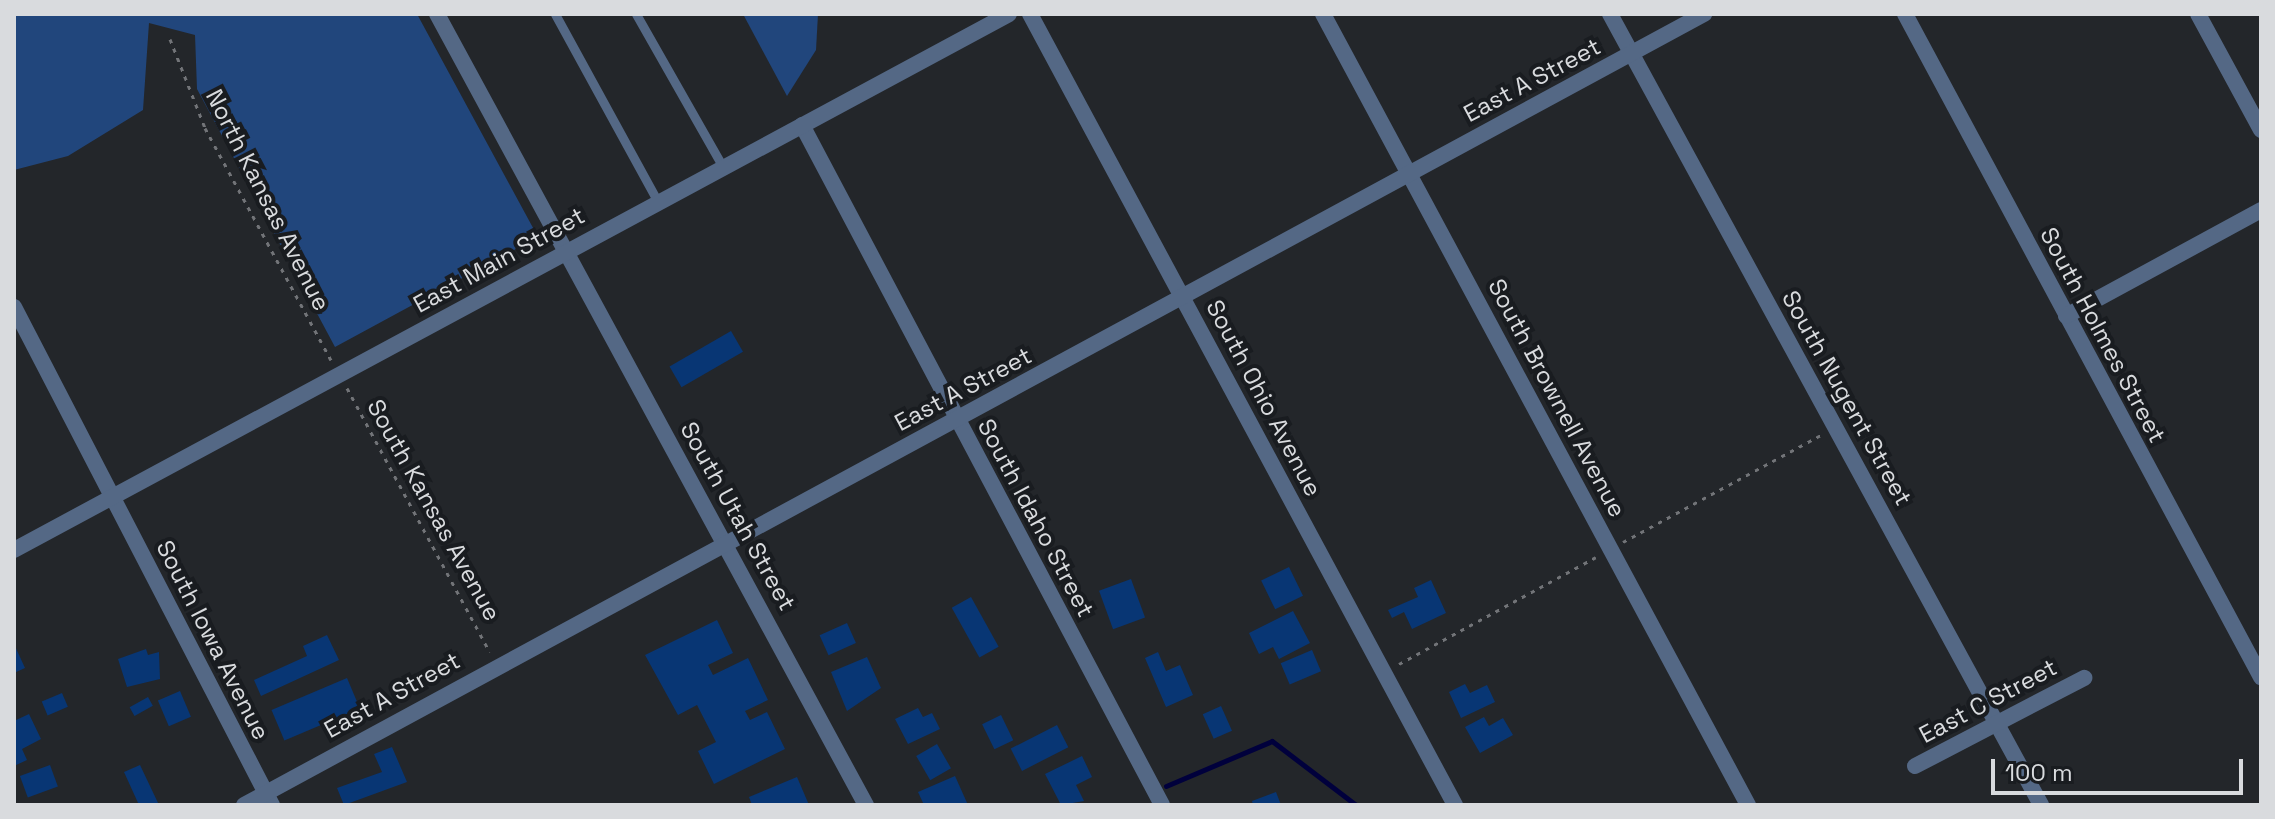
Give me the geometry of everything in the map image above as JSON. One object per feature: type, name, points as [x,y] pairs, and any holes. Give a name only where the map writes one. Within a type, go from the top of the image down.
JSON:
[{"type":"street","name":"South Utah Street","points":[[437,14],[866,805]]},
{"type":"street","name":"East Main Street","points":[[14,550],[1009,14]]},
{"type":"street","name":"South Ohio Avenue","points":[[1030,14],[1455,805]]},
{"type":"street","name":"South Brownell Avenue","points":[[1323,14],[1748,805]]},
{"type":"street","name":"South Nugent Street","points":[[1610,14],[2041,805]]},
{"type":"street","name":"East A Street","points":[[244,805],[269,799],[497,664],[1184,298],[1704,14]]},
{"type":"street","name":"South Holmes Street","points":[[1905,14],[2261,677]]},
{"type":"street","points":[[2198,14],[2261,130]]},
{"type":"street","name":"South Idaho Street","points":[[802,125],[1162,805]]},
{"type":"street","points":[[2066,316],[2261,210]]},
{"type":"street","name":"South Iowa Avenue","points":[[14,307],[269,799]]},
{"type":"street","name":"East C Street","points":[[1915,766],[2084,678]]},
{"type":"lane","points":[[555,14],[658,202]]},
{"type":"lane","points":[[636,14],[723,167]]},
{"type":"path","name":"North Kansas Avenue","points":[[170,39],[205,128],[339,375]]},
{"type":"path","name":"South Kansas Avenue","points":[[339,375],[497,664]]},
{"type":"shaded area","points":[[14,14],[417,14],[538,237],[335,347],[197,89],[195,35],[149,23],[143,110],[68,156],[14,170]]},
{"type":"shaded area","points":[[743,14],[818,14],[816,50],[787,96]]},
{"type":"building","points":[[731,331],[743,352],[682,387],[670,366]]},
{"type":"building","points":[[1289,567],[1303,596],[1275,609],[1261,581]]},
{"type":"building","points":[[1131,579],[1145,618],[1113,629],[1099,591]]},
{"type":"building","points":[[1431,580],[1446,613],[1412,629],[1404,612],[1392,618],[1388,610],[1418,597],[1414,588]]},
{"type":"building","points":[[971,597],[999,647],[979,658],[952,608]]},
{"type":"building","points":[[1293,611],[1310,643],[1279,659],[1273,647],[1259,654],[1249,633]]},
{"type":"building","points":[[717,620],[733,653],[708,665],[713,675],[748,658],[768,700],[745,711],[750,720],[767,712],[785,749],[714,784],[698,751],[716,742],[697,705],[678,715],[645,655]]},
{"type":"building","points":[[847,623],[856,643],[829,655],[820,635]]},
{"type":"building","points":[[327,635],[339,660],[261,696],[254,680],[307,656],[303,646]]},
{"type":"building","points":[[14,644],[25,668],[14,673]]},
{"type":"building","points":[[146,649],[148,655],[159,652],[160,679],[127,687],[118,659]]},
{"type":"building","points":[[1312,650],[1321,671],[1290,684],[1281,663]]},
{"type":"building","points":[[1158,652],[1166,671],[1180,665],[1193,695],[1166,707],[1145,658]]},
{"type":"building","points":[[867,657],[881,688],[847,711],[831,672]]},
{"type":"building","points":[[347,678],[360,708],[284,740],[272,710]]},
{"type":"building","points":[[1465,684],[1470,693],[1487,685],[1495,702],[1461,718],[1449,692]]},
{"type":"building","points":[[180,691],[191,717],[169,726],[158,700]]},
{"type":"building","points":[[62,693],[68,707],[48,715],[42,702]]},
{"type":"building","points":[[148,697],[153,706],[134,716],[130,707]]},
{"type":"building","points":[[1221,706],[1232,731],[1214,739],[1203,714]]},
{"type":"building","points":[[918,708],[923,717],[932,713],[940,729],[908,744],[895,719]]},
{"type":"building","points":[[29,714],[41,739],[22,749],[27,760],[14,766],[14,721]]},
{"type":"building","points":[[1001,715],[1013,740],[994,749],[982,724]]},
{"type":"building","points":[[1484,717],[1489,726],[1503,718],[1513,735],[1480,753],[1465,727]]},
{"type":"building","points":[[1057,725],[1068,747],[1022,771],[1011,749]]},
{"type":"building","points":[[937,744],[951,768],[930,780],[916,756]]},
{"type":"building","points":[[392,747],[407,782],[344,805],[337,788],[382,772],[374,754]]},
{"type":"building","points":[[1082,756],[1092,777],[1076,785],[1084,801],[1061,805],[1045,774]]},
{"type":"building","points":[[50,765],[58,787],[28,798],[20,776]]},
{"type":"building","points":[[140,765],[159,805],[139,805],[124,772]]},
{"type":"building","points":[[955,776],[968,805],[924,805],[918,792]]},
{"type":"building","points":[[797,777],[809,805],[752,805],[749,797]]},
{"type":"building","points":[[1276,792],[1281,805],[1253,805],[1252,801]]},
{"type":"waterway","points":[[1166,786],[1272,741],[1356,805]]}]
